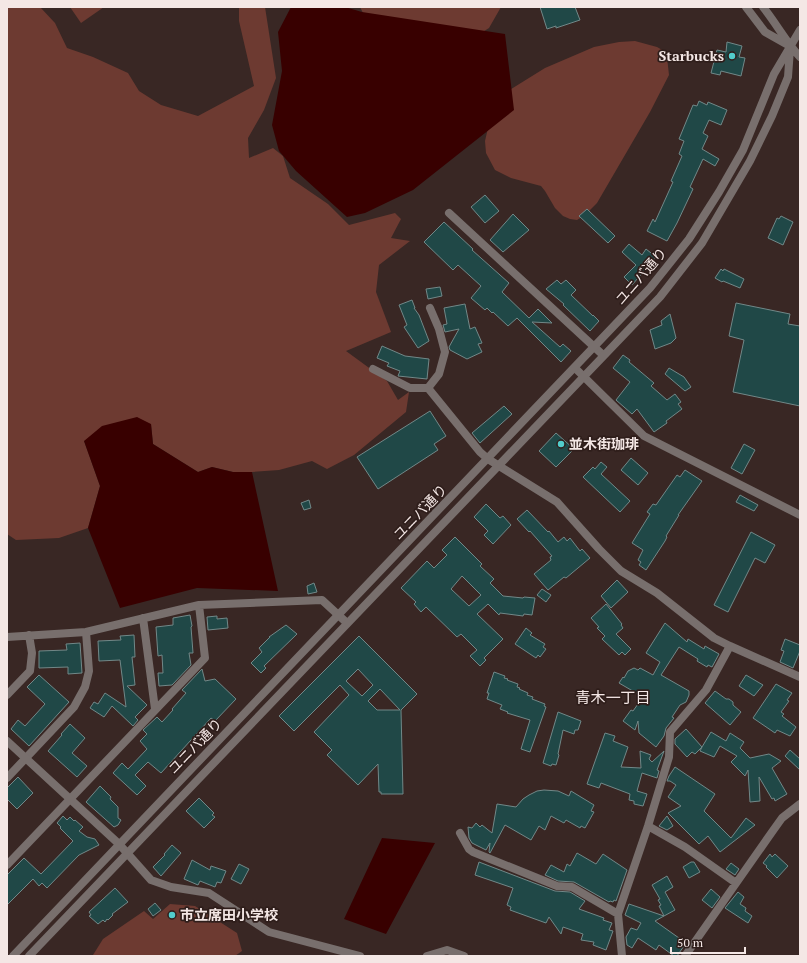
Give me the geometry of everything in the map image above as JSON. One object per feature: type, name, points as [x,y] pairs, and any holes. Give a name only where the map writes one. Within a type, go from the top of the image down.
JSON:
[{"type":"street","points":[[746,7],[765,32],[790,47]]},
{"type":"street","points":[[763,7],[774,21],[790,47],[800,57]]},
{"type":"street","points":[[790,47],[800,30]]},
{"type":"street","name":"ユニバ通り","points":[[13,956],[488,460],[650,288],[689,239],[743,150],[774,74],[790,47]]},
{"type":"street","name":"ユニバ通り","points":[[30,956],[660,297],[702,243],[750,161],[772,116],[788,77],[790,47]]},
{"type":"street","points":[[449,213],[604,355]]},
{"type":"street","points":[[428,388],[439,374],[445,352],[439,329],[430,308]]},
{"type":"street","points":[[575,368],[644,436],[800,515]]},
{"type":"street","points":[[374,370],[410,388],[428,388]]},
{"type":"street","points":[[428,388],[488,460],[558,502],[599,549],[621,571],[657,593],[714,638],[800,677]]},
{"type":"street","points":[[7,637],[86,632],[199,605],[322,600],[347,623]]},
{"type":"street","points":[[7,865],[205,658],[199,605]]},
{"type":"street","points":[[144,618],[155,710]]},
{"type":"street","points":[[7,778],[74,707],[85,687],[89,671],[86,632]]},
{"type":"street","points":[[7,695],[30,672],[32,653],[29,635]]},
{"type":"street","points":[[622,956],[618,914],[648,826],[669,757],[670,732],[706,690],[730,646]]},
{"type":"street","points":[[7,741],[119,844],[151,880],[171,887],[209,893],[269,932],[332,953],[360,956]]},
{"type":"street","points":[[685,956],[782,818],[800,804]]},
{"type":"street","points":[[648,826],[685,847],[736,883]]},
{"type":"street","points":[[460,833],[467,846],[473,852],[557,886],[572,887],[618,914]]},
{"type":"street","points":[[427,956],[447,950],[464,956]]},
{"type":"shaded area","points":[[7,7],[40,7],[55,23],[67,48],[93,57],[128,73],[139,91],[161,105],[198,116],[254,86],[239,21],[239,7],[265,7],[276,78],[264,110],[248,138],[249,158],[273,148],[283,156],[290,178],[328,204],[349,225],[395,213],[401,219],[391,238],[410,241],[379,265],[376,292],[391,332],[346,351],[387,381],[398,400],[409,392],[406,412],[354,455],[327,469],[312,461],[279,470],[233,472],[212,467],[198,472],[153,444],[151,424],[84,441],[100,486],[88,528],[59,538],[16,540],[7,534]]},
{"type":"shaded area","points":[[70,7],[104,7],[81,23]]},
{"type":"shaded area","points":[[291,7],[345,7],[362,12],[505,34],[514,110],[413,190],[365,213],[347,217],[296,171],[279,151],[272,125],[282,71],[278,32]]},
{"type":"shaded area","points":[[360,7],[501,7],[489,28],[438,60],[381,49]]},
{"type":"shaded area","points":[[635,41],[657,47],[664,51],[667,57],[669,75],[650,112],[597,203],[585,215],[577,220],[563,216],[555,208],[541,186],[511,178],[495,170],[486,153],[485,141],[491,115],[508,91],[545,68],[594,47],[619,42]]},
{"type":"shaded area","points":[[137,417],[151,424],[153,444],[198,472],[212,467],[233,472],[252,472],[278,591],[197,588],[120,608],[88,528],[100,486],[84,441],[102,426]]},
{"type":"shaded area","points":[[382,838],[435,843],[386,934],[344,919]]},
{"type":"shaded area","name":"市立席田小学校","points":[[170,904],[195,906],[237,933],[242,951],[235,956],[93,955],[103,939],[144,911],[153,919]]},
{"type":"building","points":[[540,7],[575,7],[580,20],[556,28],[556,26],[547,29]]},
{"type":"building","points":[[727,42],[742,46],[739,57],[745,58],[741,76],[721,71],[720,75],[711,73],[717,50],[726,52]]},
{"type":"building","points":[[699,101],[707,105],[708,102],[727,110],[721,125],[709,120],[703,133],[708,136],[702,149],[719,159],[715,166],[703,159],[690,187],[693,189],[667,241],[647,231],[653,219],[655,222],[673,182],[671,181],[682,156],[679,154],[684,141],[679,139],[693,105],[697,106]]},
{"type":"building","points":[[485,195],[499,211],[485,223],[471,207]]},
{"type":"building","points":[[587,209],[615,236],[608,243],[579,216]]},
{"type":"building","points":[[513,214],[529,230],[503,252],[490,240]]},
{"type":"building","points":[[781,216],[793,222],[783,245],[768,238],[777,218],[779,219]]},
{"type":"building","points":[[444,222],[473,249],[472,250],[509,283],[502,292],[529,318],[538,309],[552,323],[532,322],[560,347],[563,344],[571,351],[561,362],[517,318],[508,326],[493,312],[492,313],[487,308],[485,310],[471,298],[481,286],[458,265],[453,270],[424,242]]},
{"type":"building","points":[[629,244],[642,255],[646,249],[656,257],[632,285],[624,277],[636,265],[622,252]]},
{"type":"building","points":[[721,269],[744,279],[740,288],[715,278]]},
{"type":"building","points":[[557,280],[561,284],[566,280],[576,290],[571,295],[599,321],[590,331],[563,305],[564,304],[546,289]]},
{"type":"building","points":[[440,287],[442,296],[428,299],[426,289]]},
{"type":"building","points":[[412,300],[414,308],[419,315],[429,341],[418,348],[404,327],[407,325],[399,305]]},
{"type":"building","points":[[736,303],[790,314],[788,324],[800,326],[800,406],[733,392],[744,340],[729,336]]},
{"type":"building","points":[[465,304],[470,329],[475,327],[482,343],[478,344],[482,352],[467,359],[450,350],[449,347],[459,329],[445,332],[443,325],[447,324],[444,308]]},
{"type":"building","points":[[670,314],[676,338],[671,343],[655,349],[650,330],[662,325],[661,321]]},
{"type":"building","points":[[382,346],[405,356],[429,359],[427,379],[398,376],[400,371],[387,366],[389,363],[377,358]]},
{"type":"building","points":[[623,355],[654,383],[651,386],[667,400],[675,394],[681,402],[678,404],[682,409],[666,421],[667,423],[654,432],[637,409],[632,414],[616,400],[630,382],[613,368]]},
{"type":"building","points":[[669,368],[684,377],[691,387],[685,391],[665,374]]},
{"type":"building","points":[[504,406],[512,414],[480,443],[472,433]]},
{"type":"building","points":[[430,411],[446,436],[434,444],[438,450],[378,489],[357,457]]},
{"type":"building","points":[[556,433],[574,449],[556,467],[539,451]]},
{"type":"building","points":[[744,444],[755,450],[742,474],[731,468]]},
{"type":"building","points":[[631,458],[648,473],[638,485],[621,470]]},
{"type":"building","points":[[601,462],[607,467],[601,474],[630,501],[620,512],[583,477],[593,467],[595,469]]},
{"type":"building","points":[[685,470],[702,481],[678,515],[666,536],[665,541],[646,570],[639,565],[641,562],[638,560],[643,550],[632,543],[650,514],[647,512],[653,504],[656,505],[677,475],[680,477]]},
{"type":"building","points":[[740,495],[758,505],[754,511],[736,502]]},
{"type":"building","points":[[309,500],[311,508],[304,510],[301,503]]},
{"type":"building","points":[[486,504],[500,518],[503,516],[511,525],[493,544],[484,535],[488,531],[474,517]]},
{"type":"building","points":[[527,510],[558,542],[564,537],[567,541],[570,538],[580,551],[582,549],[590,558],[566,578],[564,577],[548,590],[534,574],[551,560],[550,557],[552,556],[517,519]]},
{"type":"building","points":[[751,532],[775,545],[765,563],[755,558],[728,612],[714,605]]},
{"type":"building","points":[[455,537],[482,564],[480,566],[494,579],[490,583],[503,596],[535,598],[532,615],[524,614],[523,616],[500,613],[499,615],[488,604],[477,614],[503,639],[484,658],[486,660],[480,666],[470,656],[477,650],[461,634],[457,637],[426,607],[421,612],[414,604],[416,602],[401,588],[427,561],[434,568],[447,555],[442,550]],"holes":[[[462,576],[481,595],[469,606],[451,589]]]},
{"type":"building","points":[[617,580],[628,592],[611,608],[601,596]]},
{"type":"building","points":[[314,583],[317,592],[308,594],[307,586]]},
{"type":"building","points":[[542,589],[551,595],[546,602],[537,595]]},
{"type":"building","points":[[606,604],[622,624],[621,625],[623,628],[616,634],[631,649],[625,655],[622,652],[619,655],[602,639],[605,636],[597,628],[599,627],[591,618]]},
{"type":"building","points":[[190,615],[193,653],[189,653],[191,665],[172,685],[159,686],[158,673],[163,673],[162,655],[158,656],[156,627],[173,625],[173,618]]},
{"type":"building","points":[[217,616],[217,619],[227,618],[228,628],[208,630],[207,617]]},
{"type":"building","points":[[665,623],[687,642],[688,639],[704,649],[705,646],[719,654],[712,667],[708,665],[707,667],[697,661],[698,659],[679,647],[661,675],[689,691],[689,695],[686,702],[680,705],[672,717],[674,718],[666,728],[664,736],[656,747],[639,733],[638,721],[635,730],[623,721],[631,710],[633,711],[643,697],[619,683],[628,671],[634,668],[638,670],[640,668],[653,675],[660,662],[646,653]]},
{"type":"building","points":[[286,625],[297,634],[264,666],[266,668],[261,673],[251,663],[262,652],[259,648],[269,637]]},
{"type":"building","points":[[526,628],[532,633],[530,635],[545,644],[543,647],[546,649],[540,657],[538,655],[536,658],[515,644]]},
{"type":"building","points":[[134,635],[135,657],[132,657],[135,685],[127,686],[147,705],[135,717],[138,720],[133,726],[112,706],[104,717],[90,708],[94,702],[98,704],[105,693],[126,707],[120,660],[99,661],[98,641],[121,640],[120,636]]},
{"type":"building","points":[[359,636],[417,694],[401,710],[403,794],[381,794],[381,792],[379,792],[378,764],[358,785],[327,755],[332,750],[314,732],[349,695],[340,685],[294,731],[279,716]],"holes":[[[358,669],[373,685],[362,696],[346,681]],[[380,689],[400,710],[377,710],[368,701]]]},
{"type":"building","points":[[785,639],[800,645],[800,651],[793,668],[780,662],[784,651],[781,650]]},
{"type":"building","points":[[80,643],[82,673],[68,674],[68,667],[39,668],[39,651],[67,650],[66,644]]},
{"type":"building","points":[[202,669],[205,681],[215,679],[236,699],[215,721],[211,718],[161,773],[148,762],[135,775],[146,786],[137,795],[113,773],[122,763],[128,769],[147,749],[140,741],[147,734],[143,730],[157,717],[162,722],[186,693],[182,690]]},
{"type":"building","points":[[494,672],[505,676],[504,678],[508,679],[507,680],[518,684],[517,687],[528,693],[527,695],[533,697],[532,699],[545,704],[544,706],[546,707],[530,752],[521,749],[530,720],[507,713],[508,712],[500,709],[502,705],[487,699],[489,693],[487,693]]},
{"type":"building","points":[[39,675],[69,702],[29,746],[11,729],[18,720],[25,726],[45,704],[27,687]]},
{"type":"building","points":[[746,675],[763,685],[754,696],[739,686]]},
{"type":"building","points":[[776,684],[792,693],[787,700],[789,701],[781,712],[784,714],[782,716],[796,727],[790,736],[777,730],[775,733],[753,718]]},
{"type":"building","points":[[715,691],[733,702],[733,705],[741,712],[730,725],[705,703]]},
{"type":"building","points":[[558,712],[581,721],[578,730],[575,730],[574,734],[563,730],[556,765],[552,764],[551,766],[543,763]]},
{"type":"building","points":[[70,724],[85,738],[72,753],[87,766],[77,777],[48,751]]},
{"type":"building","points":[[686,729],[702,747],[695,754],[692,752],[687,757],[675,744],[675,739]]},
{"type":"building","points":[[711,732],[726,741],[730,733],[744,742],[740,748],[750,758],[769,754],[781,761],[772,768],[787,794],[775,801],[774,798],[772,799],[759,777],[760,801],[750,802],[748,770],[745,776],[731,762],[737,756],[720,746],[714,757],[700,751]]},
{"type":"building","points":[[605,733],[615,736],[613,741],[628,747],[621,767],[641,768],[640,751],[651,755],[649,759],[652,762],[664,751],[657,770],[659,771],[657,778],[642,773],[637,791],[647,794],[643,806],[634,804],[634,801],[629,800],[630,794],[601,783],[599,788],[587,784]]},
{"type":"building","points":[[790,750],[800,759],[800,770],[785,756]]},
{"type":"building","points":[[675,767],[715,794],[704,811],[731,838],[746,818],[755,825],[720,852],[708,836],[699,844],[668,813],[681,806],[668,797],[676,785],[670,781],[667,781]]},
{"type":"building","points":[[18,777],[33,793],[17,809],[7,799],[7,788]]},
{"type":"building","points":[[100,786],[118,807],[118,818],[121,820],[118,825],[114,827],[86,802]]},
{"type":"building","points":[[537,791],[558,791],[569,796],[571,791],[594,805],[591,811],[594,812],[585,828],[581,826],[580,828],[566,820],[564,823],[551,816],[545,830],[539,826],[531,840],[505,825],[490,853],[490,843],[486,850],[472,843],[469,838],[468,827],[472,828],[476,823],[480,827],[482,825],[492,833],[497,804],[516,807],[529,795]]},
{"type":"building","points":[[199,798],[214,813],[212,815],[215,817],[204,828],[186,811]]},
{"type":"building","points":[[63,816],[67,820],[70,817],[74,821],[75,820],[83,827],[79,831],[87,837],[95,839],[99,845],[79,855],[47,888],[42,883],[39,886],[33,879],[7,905],[7,875],[24,858],[41,874],[73,841],[57,823]]},
{"type":"building","points":[[667,816],[673,826],[667,830],[659,826]]},
{"type":"building","points":[[172,845],[181,853],[161,876],[153,867],[165,855],[164,854]]},
{"type":"building","points":[[577,853],[596,864],[603,854],[627,870],[616,901],[614,900],[613,902],[609,902],[574,882],[558,881],[545,875],[551,865],[564,872],[567,864],[570,866]]},
{"type":"building","points":[[770,854],[772,857],[775,854],[788,866],[777,878],[763,863]]},
{"type":"building","points":[[192,860],[210,870],[211,866],[226,871],[221,883],[217,882],[215,887],[200,881],[198,885],[184,879]]},
{"type":"building","points":[[479,862],[555,891],[570,892],[585,901],[579,909],[604,918],[603,920],[612,923],[609,930],[613,931],[606,950],[593,945],[594,942],[581,940],[583,934],[563,927],[561,934],[549,917],[546,923],[510,910],[511,907],[507,905],[513,888],[475,875]]},
{"type":"building","points":[[691,862],[694,862],[700,872],[689,878],[683,867]]},
{"type":"building","points":[[731,863],[739,869],[735,875],[726,869]]},
{"type":"building","points":[[239,864],[249,869],[241,884],[231,879]]},
{"type":"building","points":[[667,876],[673,887],[665,892],[675,910],[664,916],[659,906],[661,905],[658,900],[660,899],[652,885]]},
{"type":"building","points":[[115,888],[128,902],[112,914],[113,915],[108,920],[107,919],[105,922],[103,920],[98,924],[89,916],[91,915],[89,912]]},
{"type":"building","points":[[711,889],[720,897],[712,908],[702,900]]},
{"type":"building","points":[[738,892],[744,897],[740,904],[746,908],[745,911],[752,916],[748,923],[725,908]]},
{"type":"building","points":[[155,903],[161,910],[153,916],[148,909]]},
{"type":"building","points":[[629,904],[664,916],[655,921],[686,943],[677,956],[674,956],[659,945],[656,950],[638,938],[632,948],[627,945],[626,937],[631,928],[637,930],[641,923],[625,915]]},
{"type":"place","name":"Starbucks","points":[[732,56]]},
{"type":"place","name":"並木街珈琲","points":[[561,444]]},
{"type":"place","name":"市立席田小学校","points":[[172,915]]},
{"type":"district","name":"青木一丁目","points":[[613,698]]}]
